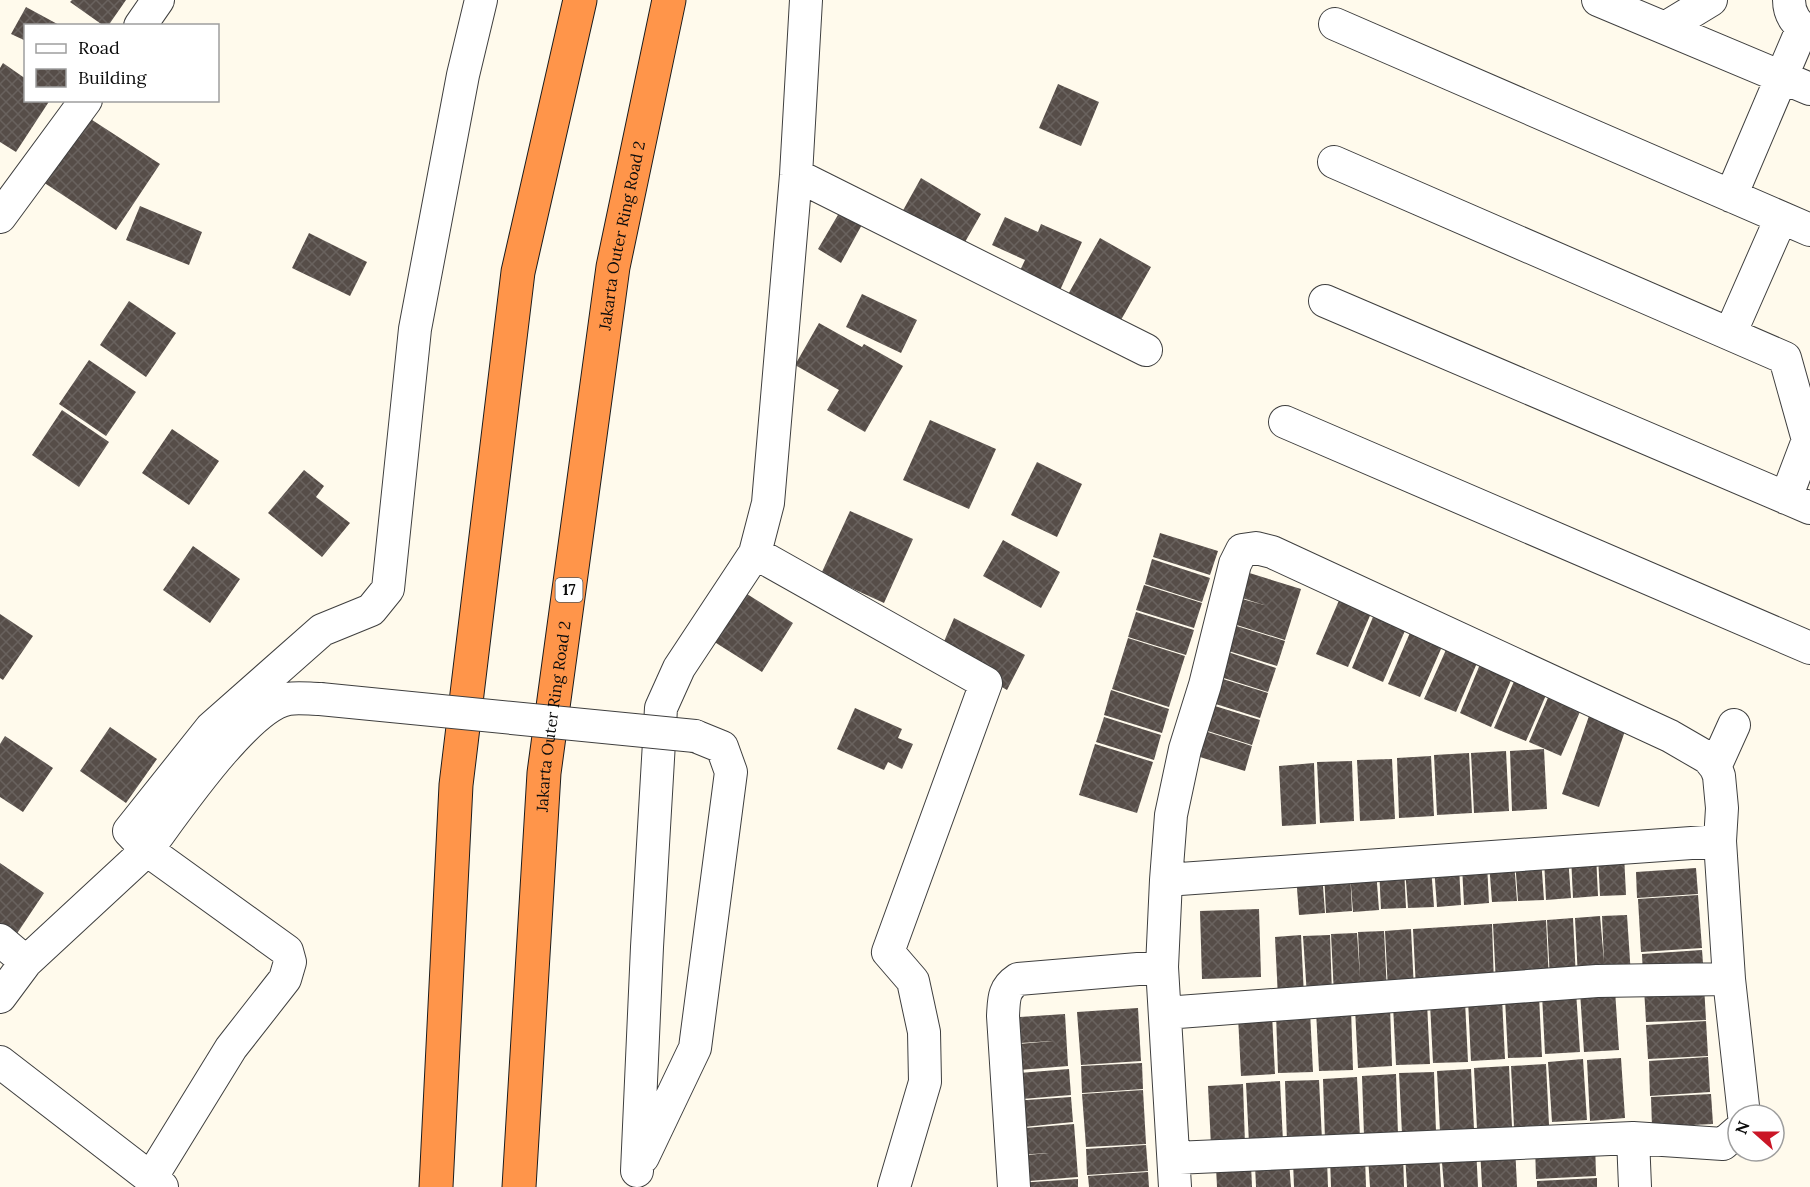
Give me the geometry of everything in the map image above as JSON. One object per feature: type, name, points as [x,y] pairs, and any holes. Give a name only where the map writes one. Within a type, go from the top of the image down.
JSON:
[{"type":"highway","points":[[436,1187],[456,785],[518,272],[580,0]]},
{"type":"highway","name":"Jakarta Outer Ring Road 2","points":[[519,1187],[546,761],[613,267],[669,0]]},
{"type":"street","points":[[141,24],[158,0]]},
{"type":"street","points":[[0,1062],[157,1182],[231,1048],[285,980],[290,962],[287,951],[147,850],[129,831],[211,728],[322,630],[371,610],[387,589],[415,329],[463,75],[481,0]]},
{"type":"street","points":[[636,1179],[661,708],[679,668],[755,553],[768,503],[796,175],[806,0]]},
{"type":"street","points":[[1598,0],[1651,17],[1796,83]]},
{"type":"street","points":[[1651,17],[1711,0]]},
{"type":"street","points":[[1731,196],[1796,83],[1806,30],[1789,11],[1789,0]]},
{"type":"street","points":[[1335,24],[1810,230]]},
{"type":"street","points":[[0,217],[85,102]]},
{"type":"street","points":[[1324,301],[1798,503],[1808,440],[1785,358],[1334,162]]},
{"type":"street","points":[[796,175],[1146,350]]},
{"type":"street","points":[[1730,334],[1781,218]]},
{"type":"street","points":[[1285,422],[1808,642]]},
{"type":"street","points":[[1726,1141],[1723,1144],[1633,1138],[1175,1173],[1162,967],[1172,815],[1185,749],[1205,685],[1230,580],[1242,550],[1256,548],[1272,552],[1670,736],[1708,758],[1719,776],[1722,808],[1720,841],[1729,979],[1743,1103]]},
{"type":"street","points":[[755,553],[986,683],[888,952],[913,981],[924,1032],[925,1082],[894,1187]]},
{"type":"street","points":[[0,997],[26,963],[147,850],[227,745],[266,708],[288,699],[320,699],[695,736],[722,747],[731,772],[695,1048],[636,1179]]},
{"type":"street","points":[[1715,767],[1734,724]]},
{"type":"street","points":[[1166,880],[1720,841]]},
{"type":"street","points":[[0,940],[26,963]]},
{"type":"street","points":[[1014,1187],[1003,1016],[1004,998],[1009,985],[1018,979],[1162,967]]},
{"type":"street","points":[[1165,1013],[1597,981],[1729,979]]},
{"type":"street","points":[[1633,1138],[1635,1187]]},
{"type":"building","points":[[72,0],[126,0],[109,24],[101,24],[70,2]]},
{"type":"building","points":[[26,7],[57,24],[24,24],[24,40],[11,34]]},
{"type":"building","points":[[3,63],[24,78],[24,102],[49,102],[16,152],[0,142],[0,68]]},
{"type":"building","points":[[1058,84],[1099,102],[1081,146],[1039,128]]},
{"type":"building","points":[[86,116],[160,164],[116,230],[43,182]]},
{"type":"building","points":[[921,178],[981,214],[961,249],[901,214]]},
{"type":"building","points":[[140,206],[202,232],[189,265],[126,240]]},
{"type":"building","points":[[842,208],[864,221],[841,263],[818,249]]},
{"type":"building","points":[[1005,217],[1038,232],[1041,224],[1082,242],[1056,299],[1015,281],[1025,260],[992,245]]},
{"type":"building","points":[[309,233],[367,262],[350,296],[292,268]]},
{"type":"building","points":[[1100,238],[1151,267],[1117,327],[1066,298]]},
{"type":"building","points":[[862,294],[917,320],[901,353],[846,327]]},
{"type":"building","points":[[129,301],[176,333],[146,377],[100,345]]},
{"type":"building","points":[[819,323],[862,347],[864,344],[903,366],[865,432],[827,410],[839,390],[795,365]]},
{"type":"building","points":[[89,360],[136,392],[106,436],[59,404]]},
{"type":"building","points":[[62,410],[109,442],[79,487],[32,455]]},
{"type":"building","points":[[930,420],[996,449],[969,509],[903,480]]},
{"type":"building","points":[[172,429],[219,461],[189,505],[142,473]]},
{"type":"building","points":[[1037,462],[1082,484],[1057,537],[1011,515]]},
{"type":"building","points":[[304,470],[324,486],[316,497],[350,523],[322,557],[268,513]]},
{"type":"building","points":[[850,511],[913,539],[884,603],[821,574]]},
{"type":"building","points":[[1160,533],[1218,551],[1210,575],[1153,557]]},
{"type":"building","points":[[1003,540],[1060,572],[1041,608],[983,576]]},
{"type":"building","points":[[193,546],[240,579],[210,623],[163,590]]},
{"type":"building","points":[[1152,559],[1210,578],[1202,602],[1145,584]]},
{"type":"building","points":[[1243,571],[1301,589],[1285,640],[1227,622],[1235,597],[1264,605],[1236,596]]},
{"type":"building","points":[[1144,585],[1202,603],[1194,628],[1136,610]]},
{"type":"building","points":[[736,587],[793,623],[762,672],[705,636]]},
{"type":"building","points":[[1340,598],[1372,611],[1348,667],[1316,654]]},
{"type":"building","points":[[1136,612],[1194,630],[1186,655],[1128,637]]},
{"type":"building","points":[[1375,612],[1407,626],[1383,682],[1352,668]]},
{"type":"building","points":[[0,614],[33,636],[3,680],[0,678]]},
{"type":"building","points":[[954,618],[1025,655],[1007,690],[940,651]]},
{"type":"building","points":[[1227,623],[1285,641],[1277,666],[1219,648]]},
{"type":"building","points":[[1412,628],[1444,642],[1420,697],[1388,684]]},
{"type":"building","points":[[1128,638],[1185,656],[1169,707],[1112,689]]},
{"type":"building","points":[[1449,643],[1480,656],[1456,712],[1424,699]]},
{"type":"building","points":[[1219,649],[1276,668],[1268,692],[1211,674]]},
{"type":"building","points":[[1483,657],[1515,671],[1491,727],[1460,713]]},
{"type":"building","points":[[1518,672],[1550,686],[1526,741],[1494,728]]},
{"type":"building","points":[[1210,675],[1268,693],[1260,718],[1203,700]]},
{"type":"building","points":[[1553,686],[1585,700],[1561,756],[1529,742]]},
{"type":"building","points":[[1111,690],[1169,709],[1162,733],[1104,715]]},
{"type":"building","points":[[1202,702],[1260,720],[1252,745],[1195,727]]},
{"type":"building","points":[[855,708],[902,729],[898,738],[913,744],[902,769],[888,762],[884,770],[837,749]]},
{"type":"building","points":[[1589,716],[1626,728],[1599,807],[1562,794]]},
{"type":"building","points":[[1104,717],[1161,735],[1154,760],[1096,742]]},
{"type":"building","points":[[110,727],[157,759],[126,803],[80,771]]},
{"type":"building","points":[[1195,728],[1252,746],[1245,771],[1187,753]]},
{"type":"building","points":[[5,736],[53,768],[23,812],[0,797],[0,744]]},
{"type":"building","points":[[1095,744],[1153,762],[1137,813],[1079,795]]},
{"type":"building","points":[[1544,749],[1547,809],[1512,811],[1510,751]]},
{"type":"building","points":[[1506,751],[1509,811],[1474,813],[1471,753]]},
{"type":"building","points":[[1469,753],[1472,813],[1437,815],[1434,755]]},
{"type":"building","points":[[1431,756],[1434,816],[1399,818],[1397,758]]},
{"type":"building","points":[[1392,759],[1395,819],[1360,821],[1357,760]]},
{"type":"building","points":[[1352,761],[1354,821],[1320,823],[1317,762]]},
{"type":"building","points":[[1314,763],[1316,824],[1282,826],[1279,766]]},
{"type":"building","points":[[1624,854],[1626,895],[1600,896],[1598,855]]},
{"type":"building","points":[[1596,855],[1598,896],[1573,898],[1571,856]]},
{"type":"building","points":[[1568,857],[1571,898],[1546,900],[1544,859]]},
{"type":"building","points":[[1541,858],[1544,900],[1518,901],[1515,860]]},
{"type":"building","points":[[1514,861],[1517,901],[1492,902],[1489,863]]},
{"type":"building","points":[[0,863],[44,893],[14,938],[0,928]]},
{"type":"building","points":[[1487,864],[1489,903],[1464,905],[1462,866]]},
{"type":"building","points":[[1431,866],[1434,907],[1408,908],[1405,868]]},
{"type":"building","points":[[1459,866],[1461,905],[1437,907],[1434,867]]},
{"type":"building","points":[[1404,868],[1406,908],[1381,909],[1379,869]]},
{"type":"building","points":[[1696,868],[1698,894],[1637,898],[1636,872]]},
{"type":"building","points":[[1376,870],[1379,910],[1353,912],[1350,872]]},
{"type":"building","points":[[1350,871],[1352,911],[1326,913],[1324,872]]},
{"type":"building","points":[[1322,873],[1325,913],[1299,915],[1296,875]]},
{"type":"building","points":[[1698,895],[1702,948],[1641,952],[1638,899]]},
{"type":"building","points":[[1259,909],[1261,977],[1202,979],[1200,911]]},
{"type":"building","points":[[1627,915],[1631,976],[1578,978],[1575,918],[1600,916],[1604,962],[1602,916]]},
{"type":"building","points":[[1573,918],[1576,979],[1550,980],[1547,920]]},
{"type":"building","points":[[1546,920],[1549,981],[1496,984],[1493,924]]},
{"type":"building","points":[[1492,924],[1494,985],[1416,989],[1413,929]]},
{"type":"building","points":[[1411,929],[1414,990],[1388,991],[1385,931]]},
{"type":"building","points":[[1384,931],[1387,992],[1334,995],[1331,934],[1357,933],[1360,978],[1358,932]]},
{"type":"building","points":[[1301,935],[1304,996],[1278,998],[1275,937]]},
{"type":"building","points":[[1330,935],[1332,995],[1307,996],[1303,936]]},
{"type":"building","points":[[1702,950],[1704,976],[1643,979],[1642,954]]},
{"type":"building","points":[[1704,985],[1706,1020],[1646,1022],[1644,988]]},
{"type":"building","points":[[1615,990],[1619,1050],[1584,1052],[1580,992]]},
{"type":"building","points":[[1576,991],[1580,1052],[1545,1054],[1542,994]]},
{"type":"building","points":[[1539,996],[1542,1057],[1508,1058],[1505,998]]},
{"type":"building","points":[[1502,998],[1505,1059],[1471,1061],[1468,1000]]},
{"type":"building","points":[[1465,1001],[1468,1062],[1433,1063],[1430,1003]]},
{"type":"building","points":[[1427,1003],[1430,1064],[1396,1065],[1393,1005]]},
{"type":"building","points":[[1390,1006],[1392,1066],[1358,1068],[1355,1008]]},
{"type":"building","points":[[1138,1008],[1141,1061],[1081,1065],[1077,1012]]},
{"type":"building","points":[[1351,1009],[1353,1070],[1319,1071],[1316,1010]]},
{"type":"building","points":[[1310,1011],[1313,1072],[1278,1073],[1276,1013]]},
{"type":"building","points":[[1065,1014],[1068,1066],[1008,1071],[1006,1045],[1053,1041],[1006,1044],[1004,1018]]},
{"type":"building","points":[[1272,1014],[1275,1074],[1241,1076],[1238,1016]]},
{"type":"building","points":[[1706,1021],[1708,1056],[1648,1059],[1646,1025]]},
{"type":"building","points":[[1708,1057],[1710,1092],[1650,1096],[1649,1061]]},
{"type":"building","points":[[1621,1058],[1625,1118],[1590,1121],[1587,1060]]},
{"type":"building","points":[[1583,1059],[1587,1120],[1552,1122],[1548,1062]]},
{"type":"building","points":[[1142,1063],[1143,1089],[1082,1093],[1081,1066]]},
{"type":"building","points":[[1546,1064],[1549,1125],[1514,1127],[1511,1066]]},
{"type":"building","points":[[1509,1066],[1512,1127],[1477,1129],[1474,1068]]},
{"type":"building","points":[[1069,1069],[1071,1095],[1011,1100],[1008,1074]]},
{"type":"building","points":[[1471,1069],[1474,1129],[1440,1132],[1437,1071]]},
{"type":"building","points":[[1434,1072],[1436,1132],[1402,1134],[1399,1073]]},
{"type":"building","points":[[1396,1074],[1398,1135],[1364,1136],[1362,1076]]},
{"type":"building","points":[[1357,1077],[1360,1137],[1325,1140],[1323,1079]]},
{"type":"building","points":[[1319,1080],[1322,1140],[1287,1142],[1285,1081]]},
{"type":"building","points":[[1280,1081],[1283,1142],[1249,1143],[1246,1083]]},
{"type":"building","points":[[1243,1084],[1245,1144],[1211,1146],[1208,1086]]},
{"type":"building","points":[[1143,1090],[1146,1144],[1086,1147],[1082,1094]]},
{"type":"building","points":[[1711,1094],[1713,1124],[1652,1127],[1651,1097]]},
{"type":"building","points":[[1071,1097],[1073,1122],[1013,1128],[1011,1101]]},
{"type":"building","points":[[1074,1124],[1078,1177],[1017,1182],[1016,1156],[1049,1153],[1016,1155],[1014,1129]]},
{"type":"building","points":[[1595,1141],[1596,1176],[1536,1179],[1535,1145]]},
{"type":"building","points":[[1146,1145],[1148,1171],[1087,1175],[1086,1149]]},
{"type":"building","points":[[1515,1146],[1517,1187],[1482,1187],[1480,1148]]},
{"type":"building","points":[[1476,1147],[1478,1187],[1444,1187],[1441,1150]]},
{"type":"building","points":[[1439,1152],[1441,1187],[1407,1187],[1405,1154]]},
{"type":"building","points":[[1403,1154],[1404,1187],[1370,1187],[1368,1157]]},
{"type":"building","points":[[1365,1157],[1366,1187],[1331,1187],[1330,1159]]},
{"type":"building","points":[[1327,1160],[1328,1187],[1294,1187],[1293,1161]]},
{"type":"building","points":[[1289,1162],[1291,1187],[1256,1187],[1255,1164]]},
{"type":"building","points":[[1251,1165],[1252,1187],[1217,1187],[1216,1167]]},
{"type":"building","points":[[1148,1172],[1149,1187],[1089,1187],[1088,1176]]},
{"type":"building","points":[[1597,1178],[1597,1187],[1537,1187],[1537,1181]]},
{"type":"building","points":[[1078,1179],[1078,1187],[1018,1187],[1018,1183]]}]
